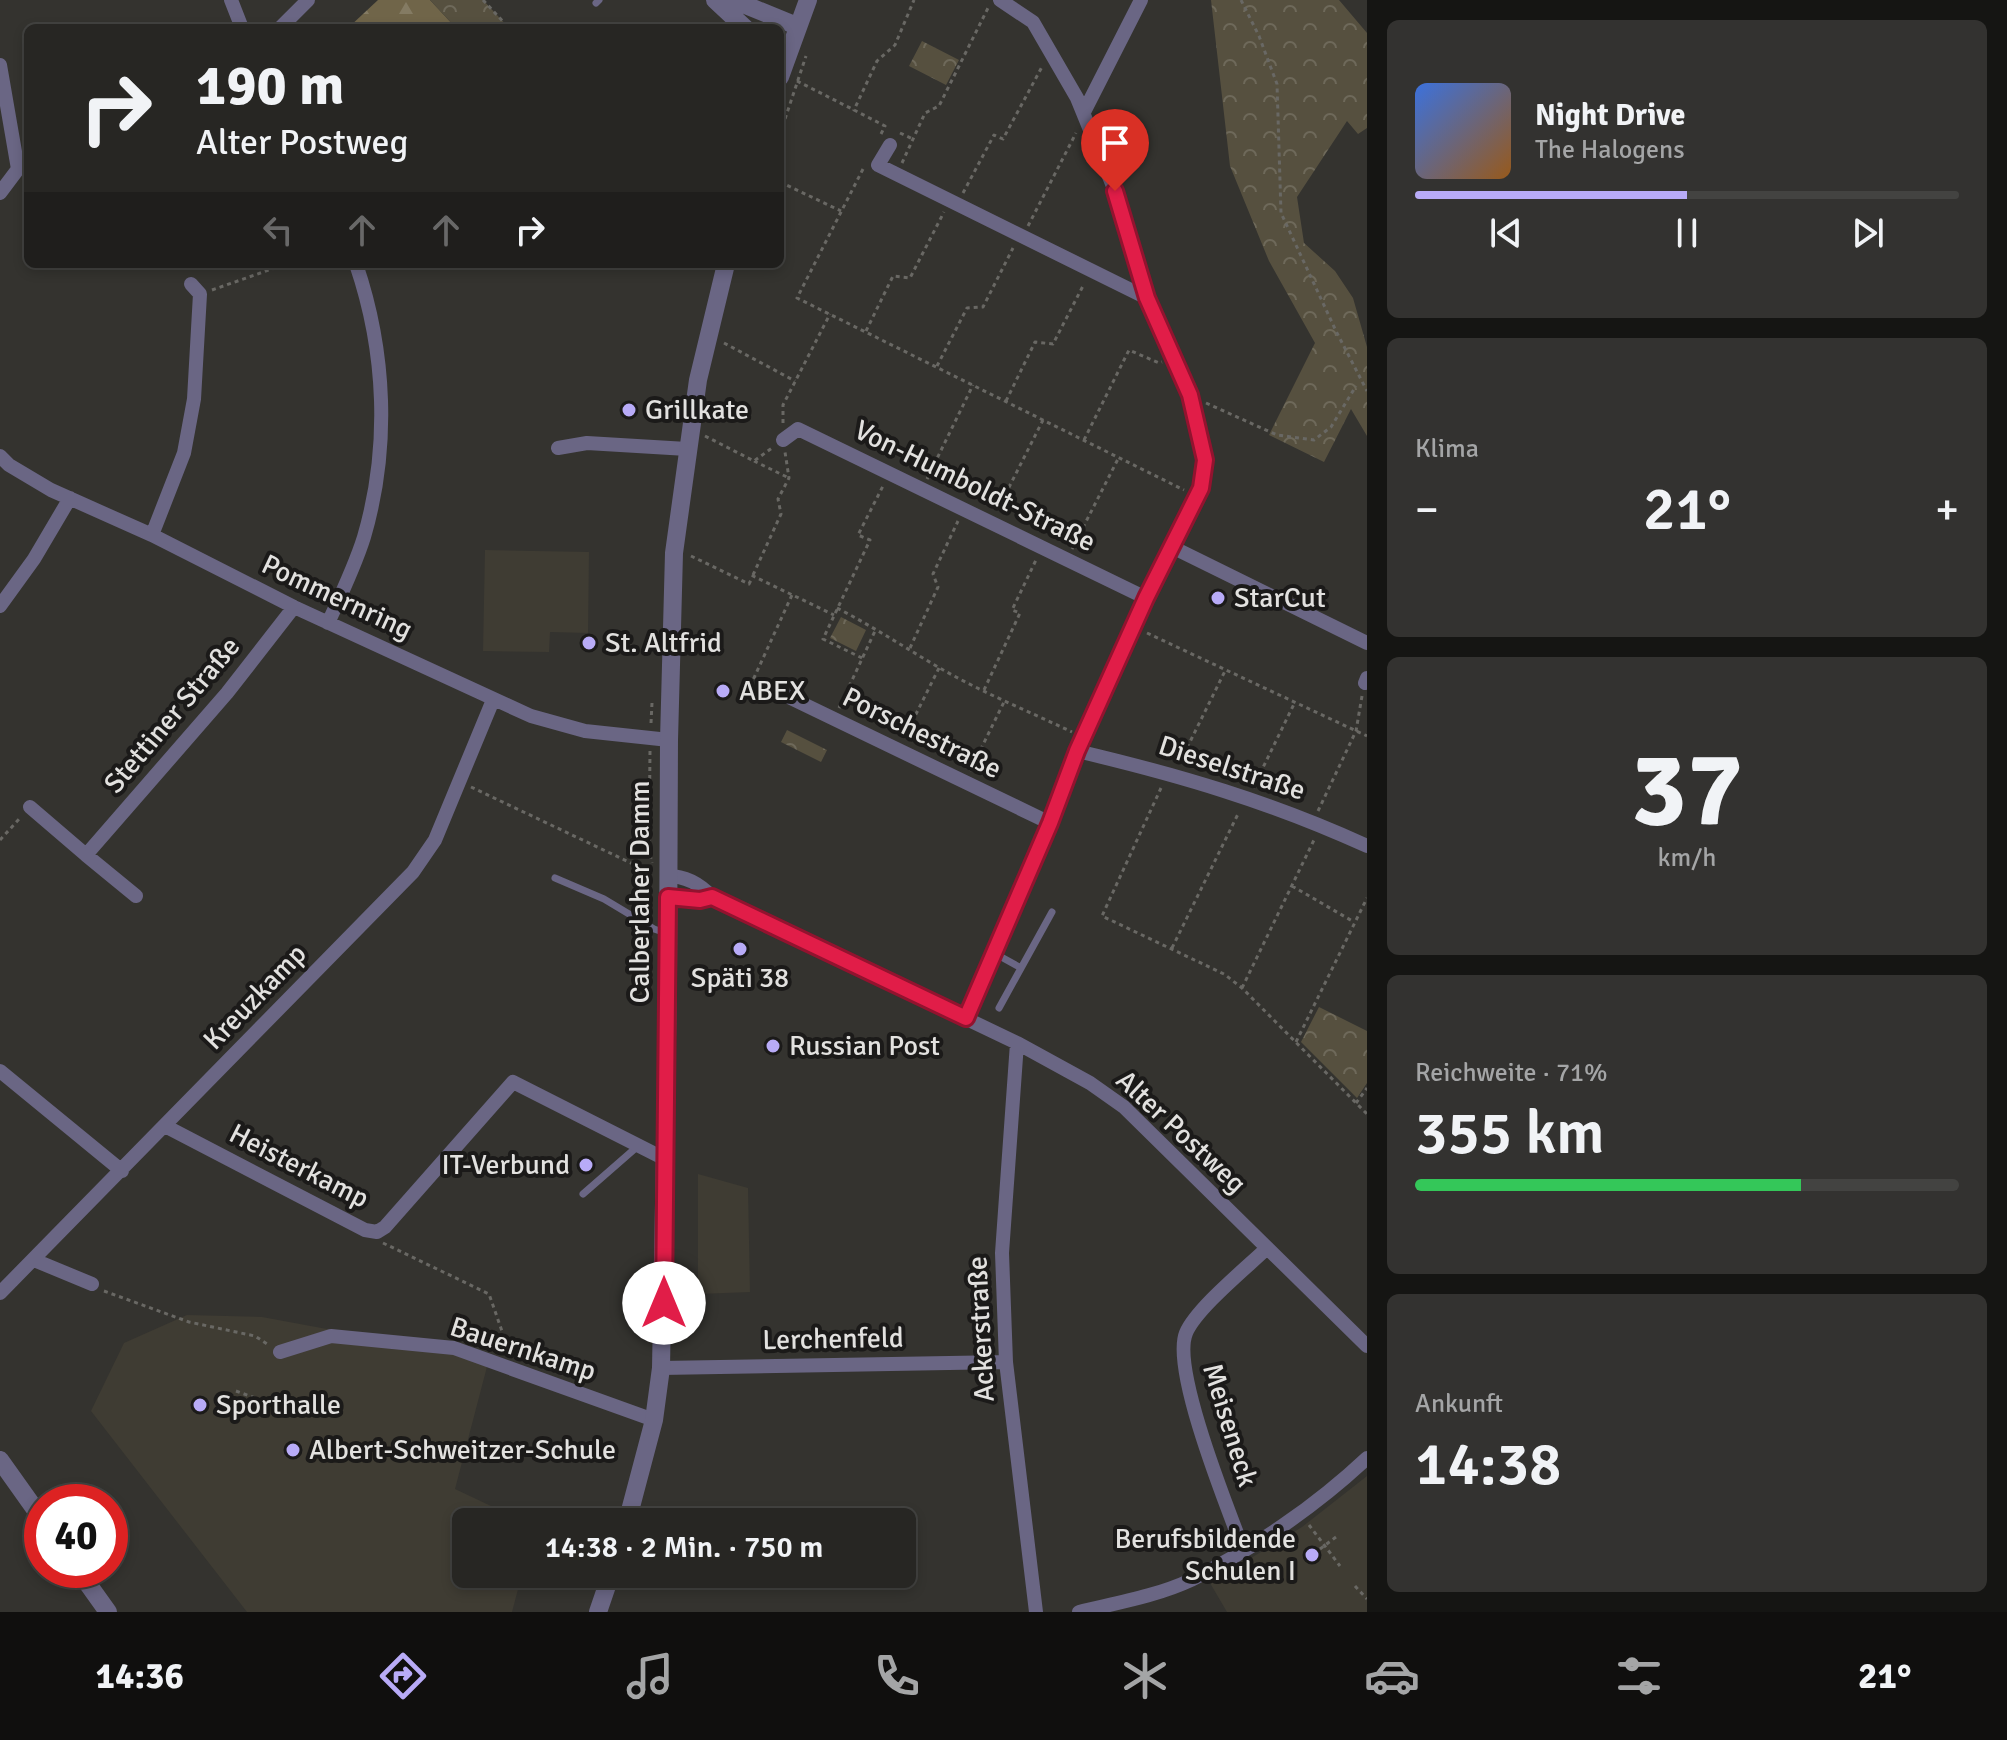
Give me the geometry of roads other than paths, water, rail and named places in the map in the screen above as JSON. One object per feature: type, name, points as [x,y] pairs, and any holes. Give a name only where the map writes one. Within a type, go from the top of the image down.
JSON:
[{"type":"street","points":[[231,0],[240,24]]},
{"type":"street","points":[[284,24],[308,0]]},
{"type":"street","points":[[715,0],[741,24]]},
{"type":"street","points":[[733,0],[797,26]]},
{"type":"street","points":[[789,80],[784,55],[808,0]]},
{"type":"street","points":[[966,1018],[1132,627],[1170,546],[1198,497],[1205,460],[1190,395],[1147,298],[1115,191],[1084,115],[1033,22],[1000,0]]},
{"type":"street","points":[[1084,115],[1141,0]]},
{"type":"street","points":[[0,65],[18,169],[0,193]]},
{"type":"street","points":[[884,143],[878,165],[1147,298]]},
{"type":"street","points":[[328,623],[364,537],[385,423],[371,308],[357,268]]},
{"type":"street","name":"Calberlaher Damm","points":[[631,1508],[654,1420],[661,1368],[674,553],[689,428],[725,268]]},
{"type":"street","points":[[152,535],[184,453],[194,399],[196,289]]},
{"type":"street","name":"Von-Humboldt-Straße","points":[[783,440],[798,429],[1146,598]]},
{"type":"street","points":[[558,448],[587,443],[687,449]]},
{"type":"street","name":"Pommernring","points":[[0,456],[9,465],[70,498],[152,535],[328,623],[462,681],[493,700],[531,716],[585,731],[669,740]]},
{"type":"street","points":[[0,606],[34,559],[70,498]]},
{"type":"street","points":[[1170,546],[1367,643]]},
{"type":"street","name":"Stettiner Straße","points":[[86,855],[227,693],[294,607]]},
{"type":"street","name":"Porschestraße","points":[[772,689],[1050,823]]},
{"type":"street","name":"Kreuzkamp","points":[[0,1293],[413,872],[435,840],[493,700]]},
{"type":"street","name":"Dieselstraße","points":[[1080,744],[1247,797],[1367,846]]},
{"type":"street","points":[[30,807],[136,896]]},
{"type":"street","name":"Alter Postweg","points":[[668,876],[680,876],[704,888],[712,897],[1017,1043],[1090,1083],[1124,1107],[1367,1346]]},
{"type":"street","name":"Alter Postweg","points":[[668,897],[700,900],[712,897]]},
{"type":"street","name":"Ackerstraße","points":[[1017,1043],[1002,1253],[1006,1362],[1036,1612]]},
{"type":"street","points":[[0,1071],[122,1171]]},
{"type":"street","name":"Heisterkamp","points":[[165,1126],[365,1230],[377,1232],[385,1227],[513,1082],[665,1159]]},
{"type":"street","name":"Meiseneck","points":[[1243,1549],[1205,1446],[1182,1353],[1186,1334],[1196,1318],[1266,1249]]},
{"type":"street","points":[[34,1260],[92,1284]]},
{"type":"street","name":"Bauernkamp","points":[[280,1352],[331,1336],[454,1348],[654,1420]]},
{"type":"street","name":"Lerchenfeld","points":[[661,1368],[1006,1362]]},
{"type":"street","points":[[1079,1612],[1152,1594],[1189,1581],[1299,1512],[1367,1458]]},
{"type":"street","points":[[0,1460],[24,1494]]},
{"type":"street","points":[[91,1588],[108,1612]]},
{"type":"street","points":[[598,1612],[606,1588]]},
{"type":"lane","points":[[555,878],[604,899],[668,934]]},
{"type":"lane","points":[[999,1008],[1052,912]]},
{"type":"lane","points":[[994,953],[1021,968]]},
{"type":"lane","points":[[583,1194],[638,1146]]},
{"type":"place","name":"Grillkate","points":[[629,410]]},
{"type":"place","name":"StarCut","points":[[1218,598]]},
{"type":"place","name":"St. Altfrid","points":[[589,643]]},
{"type":"place","name":"ABEX","points":[[723,691]]},
{"type":"place","name":"Späti 38","points":[[740,949]]},
{"type":"place","name":"Russian Post","points":[[773,1046]]},
{"type":"place","name":"IT-Verbund","points":[[586,1165]]},
{"type":"place","name":"Sporthalle","points":[[200,1405]]},
{"type":"place","name":"Albert-Schweitzer-Schule","points":[[293,1450]]},
{"type":"place","name":"Berufsbildende Schulen I","points":[[1312,1555]]}]
